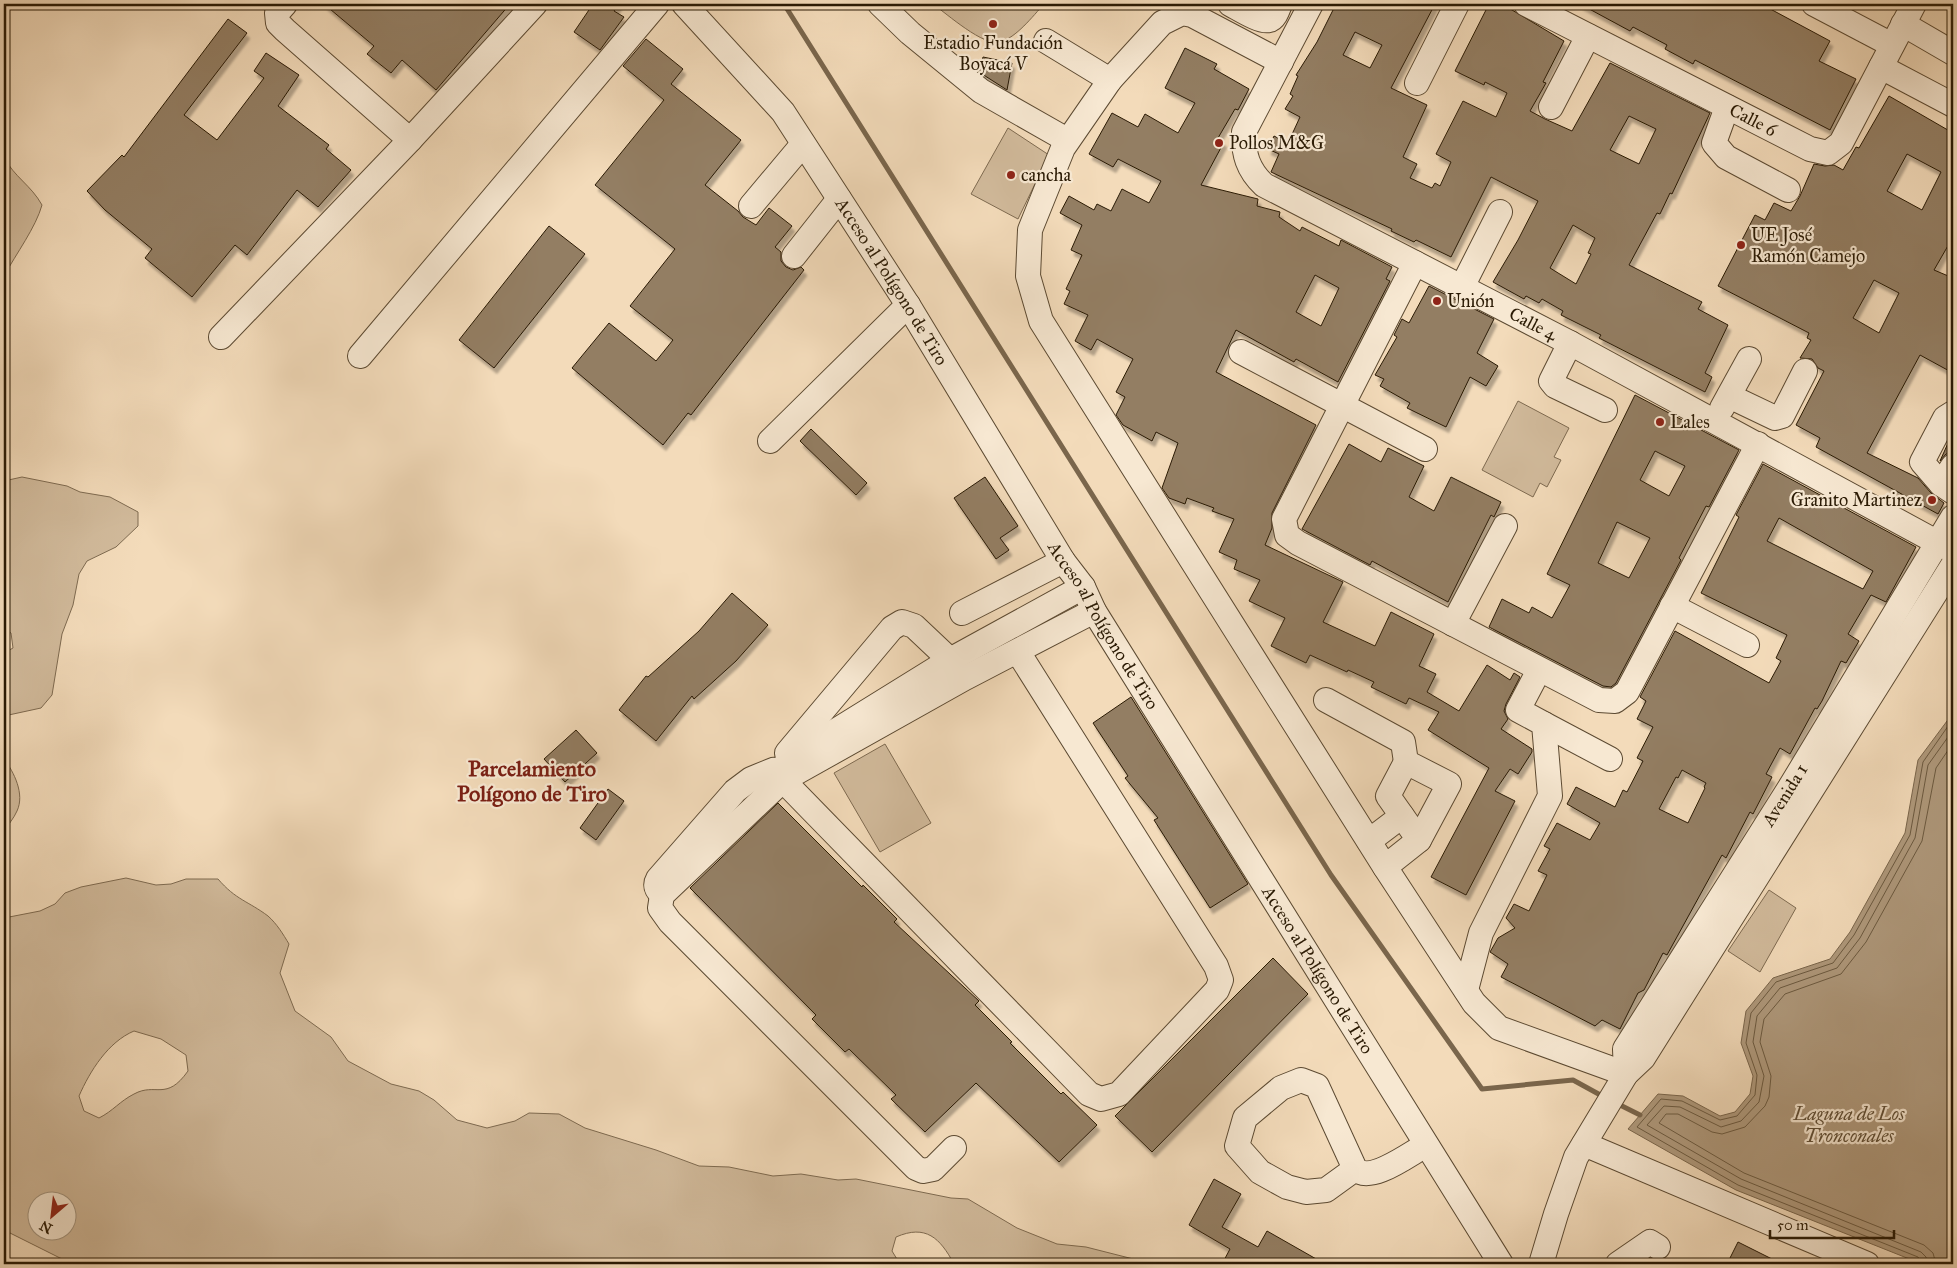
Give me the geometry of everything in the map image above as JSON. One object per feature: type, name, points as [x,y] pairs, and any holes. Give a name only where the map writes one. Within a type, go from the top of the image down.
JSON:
[{"type":"street","points":[[285,4],[277,13],[278,23],[410,140]]},
{"type":"street","points":[[221,338],[410,140],[535,4]]},
{"type":"street","points":[[360,356],[657,4]]},
{"type":"street","name":"Acceso al Polígono de Tiro","points":[[684,4],[783,112],[908,305],[1063,561],[1083,587],[1094,611],[1501,1264]]},
{"type":"street","points":[[880,4],[910,33],[981,92],[1067,140]]},
{"type":"street","points":[[1230,4],[1262,20],[1269,20],[1274,17],[1280,4]]},
{"type":"street","name":"Calle 4","points":[[1310,4],[1244,132],[1243,149],[1254,176],[1264,185],[1570,343],[1946,546]]},
{"type":"street","points":[[1417,83],[1458,4]]},
{"type":"street","name":"Calle 6","points":[[1526,4],[1810,149],[1828,153],[1841,143],[1909,14]]},
{"type":"street","points":[[1814,4],[1892,46]]},
{"type":"street","points":[[1281,62],[1192,15],[1182,13],[1162,23],[1110,80],[1067,140],[1030,230],[1028,276],[1041,321],[1385,867],[1474,1003],[1498,1028],[1624,1078],[1586,1141],[1556,1214],[1541,1264]]},
{"type":"street","points":[[1909,14],[1953,53]]},
{"type":"street","points":[[1551,108],[1588,36]]},
{"type":"street","points":[[1046,41],[1110,80]]},
{"type":"street","points":[[1881,67],[1953,105]]},
{"type":"street","points":[[1728,107],[1714,143],[1717,148],[1726,157],[1788,190]]},
{"type":"street","points":[[751,206],[803,144]]},
{"type":"street","points":[[794,256],[839,199]]},
{"type":"street","points":[[1462,287],[1500,212]]},
{"type":"street","points":[[1415,263],[1284,519],[1287,535],[1298,543],[1599,700],[1615,701],[1628,692],[1758,444]]},
{"type":"street","points":[[770,441],[908,305]]},
{"type":"street","points":[[1570,343],[1551,381],[1555,386],[1605,410]]},
{"type":"street","points":[[1241,352],[1425,449]]},
{"type":"street","points":[[1716,421],[1749,359]]},
{"type":"street","points":[[1729,396],[1775,418],[1782,416],[1805,371]]},
{"type":"street","points":[[1949,481],[1922,462],[1945,418],[1953,413]]},
{"type":"street","name":"Avenida 1","points":[[1624,1078],[1625,1049],[1792,784],[1946,546],[1953,517]]},
{"type":"street","points":[[1453,624],[1505,526]]},
{"type":"street","points":[[962,613],[1063,561]]},
{"type":"street","name":"Avenida 1","points":[[1624,1078],[1643,1058],[1953,565]]},
{"type":"street","points":[[778,775],[950,660],[1083,587]]},
{"type":"street","points":[[1672,606],[1747,644]]},
{"type":"street","points":[[778,775],[1094,611]]},
{"type":"street","points":[[950,660],[914,626],[902,622],[892,628],[778,775],[662,895],[660,908],[670,922],[916,1168],[923,1171],[933,1169],[954,1148]]},
{"type":"street","points":[[778,775],[1090,1094],[1102,1099],[1119,1094],[1217,990],[1220,980],[1216,966],[1018,652]]},
{"type":"street","points":[[1539,670],[1518,710],[1610,759]]},
{"type":"street","points":[[1326,700],[1403,742],[1406,762],[1388,796],[1419,840]]},
{"type":"street","points":[[1466,990],[1481,933],[1550,796],[1544,724]]},
{"type":"street","points":[[1385,867],[1419,840],[1449,784],[1406,762]]},
{"type":"street","points":[[1369,841],[1402,816]]},
{"type":"street","points":[[1355,1169],[1326,1190],[1306,1192],[1286,1187],[1260,1172],[1237,1146],[1245,1118],[1280,1088],[1301,1080],[1317,1086],[1355,1169],[1360,1174],[1372,1175],[1426,1145]]},
{"type":"street","points":[[1586,1141],[1830,1264]]},
{"type":"street","points":[[1586,1141],[1867,1264]]},
{"type":"street","points":[[1618,1264],[1650,1242],[1658,1247]]},
{"type":"shaded area","name":"Estadio Fundación Boyacá V","points":[[933,4],[1044,4],[1012,36],[1000,42],[993,42],[975,35]]},
{"type":"shaded area","name":"cancha","points":[[1008,128],[1049,155],[1018,219],[971,194]]},
{"type":"shaded area","points":[[4,157],[42,205],[31,231],[4,276]]},
{"type":"shaded area","points":[[1518,401],[1569,428],[1554,457],[1561,460],[1547,487],[1540,483],[1533,497],[1482,470]]},
{"type":"shaded area","points":[[22,477],[67,486],[80,492],[110,497],[138,512],[138,526],[116,547],[87,561],[79,574],[73,605],[62,634],[52,695],[41,708],[4,716],[4,653],[13,648],[11,633],[4,629],[4,481]]},
{"type":"shaded area","points":[[885,744],[931,823],[880,852],[834,773]]},
{"type":"shaded area","points":[[4,759],[15,777],[20,798],[17,811],[4,831]]},
{"type":"shaded area","points":[[126,878],[156,885],[171,884],[186,879],[218,879],[236,896],[268,916],[289,944],[280,973],[295,1011],[331,1037],[348,1061],[391,1084],[419,1091],[434,1100],[457,1120],[487,1128],[515,1121],[529,1113],[559,1114],[585,1128],[656,1150],[699,1166],[729,1167],[773,1176],[801,1174],[838,1180],[856,1179],[951,1198],[968,1199],[1017,1228],[1057,1244],[1086,1247],[1153,1264],[954,1264],[937,1241],[924,1233],[916,1232],[896,1237],[892,1251],[900,1264],[72,1264],[4,1230],[4,918],[40,911],[55,904],[65,893],[81,887]],"holes":[[[134,1031],[161,1039],[186,1055],[188,1071],[180,1080],[167,1089],[142,1091],[134,1094],[99,1118],[84,1111],[79,1096],[94,1067],[116,1042]]]},
{"type":"shaded area","points":[[1769,890],[1796,908],[1760,972],[1728,951]]},
{"type":"water","name":"Laguna de Los Tronconales","points":[[1953,713],[1953,1264],[1922,1264],[1736,1190],[1628,1129],[1658,1094],[1683,1096],[1720,1116],[1735,1112],[1750,1094],[1753,1076],[1741,1043],[1746,1011],[1773,978],[1830,959],[1850,932],[1905,833],[1918,760]]},
{"type":"building","points":[[324,4],[510,4],[436,90],[402,60],[391,73],[367,54],[374,46]]},
{"type":"building","points":[[593,4],[619,4],[614,11],[624,17],[600,50],[574,32]]},
{"type":"building","points":[[1336,4],[1435,4],[1391,88],[1427,105],[1403,157],[1417,164],[1410,178],[1432,188],[1435,183],[1440,186],[1451,162],[1436,154],[1463,101],[1496,117],[1507,93],[1485,82],[1484,85],[1455,71],[1489,4],[1502,4],[1564,41],[1543,82],[1546,83],[1530,111],[1545,119],[1572,131],[1610,63],[1710,113],[1672,194],[1670,193],[1660,214],[1657,213],[1629,265],[1702,302],[1698,309],[1728,325],[1705,373],[1712,377],[1705,392],[1599,338],[1601,335],[1561,315],[1563,311],[1542,299],[1539,303],[1526,296],[1524,299],[1493,282],[1538,201],[1491,177],[1451,257],[1416,240],[1414,242],[1391,231],[1392,229],[1271,172],[1279,154],[1268,149],[1274,136],[1288,143],[1300,117],[1285,109],[1293,96],[1290,94],[1298,76],[1296,75],[1317,42]],"holes":[[[1355,32],[1382,45],[1370,68],[1343,55]],[[1629,116],[1656,129],[1639,164],[1610,150]],[[1573,225],[1595,238],[1588,253],[1591,254],[1576,284],[1550,268]]]},
{"type":"building","points":[[1580,4],[1761,4],[1830,41],[1819,61],[1856,79],[1830,130],[1695,60],[1693,64],[1665,49],[1667,45],[1633,27],[1630,31]]},
{"type":"building","points":[[228,19],[247,33],[184,115],[217,140],[264,78],[254,71],[266,53],[299,75],[278,106],[329,145],[326,149],[351,170],[318,207],[297,190],[247,255],[235,245],[192,297],[145,258],[152,249],[105,210],[87,191],[122,155],[124,157]]},
{"type":"building","points":[[646,39],[683,69],[671,84],[741,140],[705,185],[743,217],[756,225],[769,208],[792,226],[775,247],[781,252],[781,261],[786,267],[793,270],[801,267],[804,270],[691,415],[688,413],[663,445],[572,368],[609,323],[656,361],[673,340],[630,306],[675,249],[595,185],[664,100],[623,66]]},
{"type":"building","points":[[1185,48],[1217,64],[1214,69],[1249,89],[1238,110],[1235,109],[1218,138],[1224,142],[1201,185],[1258,199],[1257,206],[1280,212],[1279,217],[1300,231],[1302,227],[1339,246],[1341,240],[1392,267],[1386,279],[1390,281],[1338,382],[1296,359],[1294,362],[1236,330],[1216,372],[1316,425],[1272,513],[1272,528],[1265,545],[1343,582],[1323,622],[1375,646],[1391,612],[1434,634],[1419,666],[1436,674],[1427,692],[1459,711],[1487,665],[1510,680],[1514,673],[1520,677],[1506,704],[1504,711],[1508,719],[1501,729],[1532,749],[1532,752],[1518,774],[1510,769],[1495,791],[1515,801],[1466,895],[1431,877],[1489,768],[1428,730],[1439,712],[1409,698],[1406,704],[1371,687],[1374,682],[1310,655],[1306,663],[1271,646],[1285,618],[1249,601],[1260,580],[1234,569],[1237,560],[1219,552],[1234,519],[1212,511],[1214,508],[1187,498],[1185,504],[1169,498],[1162,488],[1178,443],[1156,432],[1152,441],[1123,425],[1116,415],[1125,397],[1116,392],[1133,359],[1097,339],[1091,350],[1075,341],[1088,315],[1064,304],[1070,291],[1066,289],[1082,255],[1071,250],[1082,225],[1060,213],[1069,196],[1094,210],[1097,204],[1111,211],[1122,189],[1149,203],[1161,181],[1118,159],[1113,167],[1089,154],[1112,113],[1138,127],[1145,114],[1178,133],[1195,103],[1165,88]],"holes":[[[1315,275],[1339,288],[1321,326],[1296,312]]]},
{"type":"building","points":[[983,57],[1012,63],[1007,90],[979,72]]},
{"type":"building","points":[[1889,96],[1953,133],[1953,237],[1934,270],[1953,278],[1953,373],[1920,355],[1867,453],[1918,478],[1931,493],[1944,503],[1938,514],[1816,447],[1820,438],[1796,425],[1824,371],[1818,368],[1812,359],[1800,358],[1811,340],[1807,338],[1809,333],[1718,286],[1755,215],[1765,220],[1774,203],[1791,211],[1814,164],[1834,165],[1843,170],[1856,147],[1859,148]],"holes":[[[1907,154],[1941,172],[1922,210],[1887,191]],[[1874,280],[1899,293],[1879,333],[1853,318]]]},
{"type":"building","points":[[549,226],[585,254],[494,368],[459,340]]},
{"type":"building","points":[[1429,286],[1494,319],[1477,353],[1498,366],[1486,386],[1470,377],[1446,427],[1407,408],[1410,403],[1380,386],[1384,379],[1375,375],[1397,337],[1394,335],[1402,319],[1409,323]]},
{"type":"building","points":[[1635,395],[1739,450],[1709,507],[1706,506],[1679,558],[1681,560],[1616,683],[1611,687],[1603,686],[1489,627],[1502,599],[1529,613],[1532,607],[1552,618],[1570,585],[1547,574]],"holes":[[[1655,451],[1685,466],[1669,496],[1640,480]],[[1617,522],[1650,538],[1629,578],[1598,563]]]},
{"type":"building","points":[[811,429],[867,483],[856,495],[800,441]]},
{"type":"building","points":[[1953,432],[1953,452],[1946,454],[1940,461]]},
{"type":"building","points":[[1349,444],[1381,462],[1388,448],[1424,466],[1409,497],[1434,511],[1451,477],[1501,502],[1494,517],[1491,515],[1448,602],[1372,561],[1370,565],[1302,529]]},
{"type":"building","points":[[1763,464],[1916,547],[1886,602],[1871,595],[1848,634],[1859,641],[1846,663],[1841,661],[1822,701],[1817,709],[1815,708],[1790,754],[1780,748],[1766,774],[1772,777],[1753,814],[1750,812],[1726,858],[1722,855],[1667,955],[1663,953],[1644,990],[1638,993],[1620,1029],[1602,1020],[1595,1026],[1501,977],[1508,964],[1490,952],[1498,938],[1515,928],[1506,918],[1514,904],[1529,911],[1547,875],[1538,871],[1550,849],[1544,846],[1557,823],[1590,840],[1600,823],[1567,804],[1576,787],[1615,807],[1623,790],[1627,792],[1643,761],[1637,758],[1653,727],[1637,719],[1646,701],[1640,697],[1675,631],[1769,683],[1781,661],[1776,658],[1787,635],[1701,593],[1739,517],[1736,515]],"holes":[[[1779,518],[1873,571],[1863,589],[1767,541]],[[1682,770],[1706,783],[1688,823],[1659,809],[1676,777],[1678,778]]]},
{"type":"building","points":[[985,477],[1018,526],[1000,538],[1009,550],[996,559],[954,498]]},
{"type":"building","points":[[732,593],[768,625],[736,661],[694,699],[692,696],[656,741],[619,710],[646,676],[648,677],[699,631]]},
{"type":"building","points":[[1131,697],[1248,884],[1210,908],[1154,820],[1158,818],[1125,778],[1128,776],[1093,723]]},
{"type":"building","points":[[576,730],[597,753],[565,782],[544,759]]},
{"type":"building","points":[[608,789],[624,801],[596,840],[580,828]]},
{"type":"building","points":[[778,803],[862,887],[863,885],[897,919],[894,922],[979,1001],[975,1005],[1012,1042],[1010,1043],[1061,1094],[1063,1092],[1097,1125],[1059,1162],[976,1083],[925,1132],[891,1099],[896,1095],[849,1049],[845,1052],[812,1019],[816,1015],[690,888]]},
{"type":"building","points":[[1273,958],[1308,994],[1152,1152],[1115,1116]]},
{"type":"building","points":[[1214,1179],[1241,1194],[1222,1227],[1258,1247],[1267,1231],[1325,1264],[1222,1264],[1230,1249],[1189,1225]]},
{"type":"building","points":[[1738,1242],[1782,1264],[1727,1264]]},
{"type":"building","points":[[1650,1258],[1659,1261],[1662,1264],[1642,1264]]},
{"type":"waterway","points":[[784,4],[1331,875],[1482,1089],[1573,1080],[1604,1097]]},
{"type":"waterway","points":[[1616,1103],[1640,1115]]},
{"type":"place","name":"Estadio Fundación Boyacá V","points":[[993,24]]},
{"type":"place","name":"Pollos M&G","points":[[1219,143]]},
{"type":"place","name":"cancha","points":[[1011,175]]},
{"type":"place","name":"UE José Ramón Camejo","points":[[1741,245]]},
{"type":"place","name":"Unión","points":[[1437,301]]},
{"type":"place","name":"Lales","points":[[1660,422]]},
{"type":"place","name":"Granito Martinez","points":[[1932,500]]},
{"type":"district","name":"Parcelamiento Polígono de Tiro","points":[[532,780]]}]
